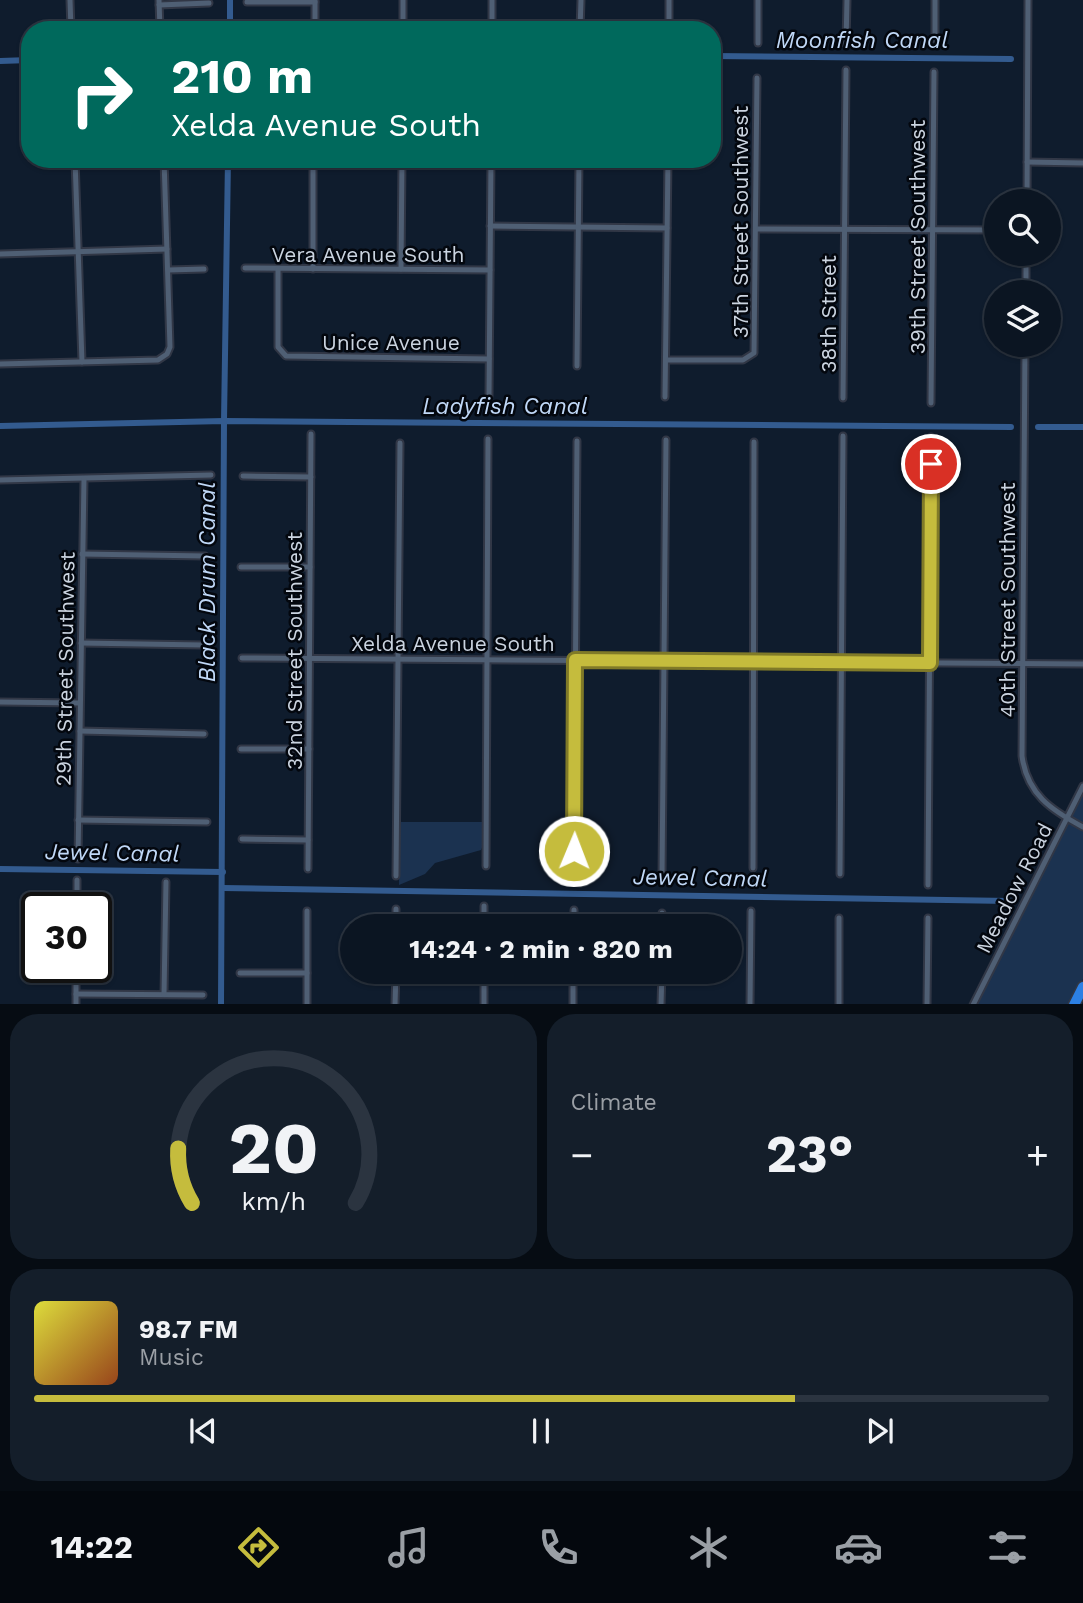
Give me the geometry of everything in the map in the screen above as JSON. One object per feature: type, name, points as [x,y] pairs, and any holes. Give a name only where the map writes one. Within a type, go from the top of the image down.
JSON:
[{"type":"highway","points":[[1074,1004],[1083,987]]},
{"type":"street","points":[[70,0],[71,21]]},
{"type":"street","points":[[403,0],[403,21]]},
{"type":"street","points":[[492,0],[492,21]]},
{"type":"street","points":[[580,0],[580,21]]},
{"type":"street","points":[[669,0],[669,21]]},
{"type":"street","points":[[758,0],[758,43]]},
{"type":"street","points":[[846,44],[847,0]]},
{"type":"street","points":[[935,0],[935,39]]},
{"type":"street","points":[[1027,189],[1028,0]]},
{"type":"street","points":[[247,2],[315,1],[315,21]]},
{"type":"street","points":[[160,21],[159,2],[209,3]]},
{"type":"street","name":"38th Street","points":[[843,398],[846,70]]},
{"type":"street","name":"39th Street Southwest","points":[[931,403],[934,72]]},
{"type":"street","name":"37th Street Southwest","points":[[666,360],[743,360],[754,353],[757,78]]},
{"type":"street","points":[[1027,162],[1083,163]]},
{"type":"street","points":[[75,168],[82,362]]},
{"type":"street","points":[[0,364],[158,360],[167,354],[170,347],[164,168]]},
{"type":"street","points":[[313,168],[313,269]]},
{"type":"street","points":[[401,270],[402,168]]},
{"type":"street","points":[[489,396],[491,168]]},
{"type":"street","points":[[577,366],[579,168]]},
{"type":"street","points":[[666,397],[668,168]]},
{"type":"street","name":"Vera Avenue South","points":[[490,226],[667,228]]},
{"type":"street","points":[[756,229],[984,230]]},
{"type":"street","points":[[0,254],[167,249]]},
{"type":"street","name":"Vera Avenue South","points":[[245,268],[489,270]]},
{"type":"street","points":[[168,270],[204,269]]},
{"type":"street","name":"Unice Avenue","points":[[278,269],[278,346],[286,356],[489,359]]},
{"type":"street","name":"40th Street Southwest","points":[[1025,357],[1022,735],[1025,771],[1043,802],[1083,827]]},
{"type":"street","name":"32nd Street Southwest","points":[[308,869],[311,434]]},
{"type":"street","points":[[840,874],[843,436]]},
{"type":"street","points":[[928,885],[932,437]]},
{"type":"street","points":[[486,866],[488,439]]},
{"type":"street","points":[[662,877],[666,440]]},
{"type":"street","points":[[574,878],[577,441]]},
{"type":"street","points":[[753,867],[754,442]]},
{"type":"street","points":[[396,876],[400,443]]},
{"type":"street","points":[[0,480],[211,475]]},
{"type":"street","points":[[243,476],[311,477]]},
{"type":"street","name":"29th Street Southwest","points":[[78,859],[83,478]]},
{"type":"street","points":[[82,554],[205,556]]},
{"type":"street","points":[[241,567],[310,567]]},
{"type":"street","points":[[81,643],[203,645]]},
{"type":"street","name":"Xelda Avenue South","points":[[242,658],[1083,664]]},
{"type":"street","points":[[0,702],[79,703]]},
{"type":"street","points":[[80,731],[204,734]]},
{"type":"street","points":[[241,749],[309,749]]},
{"type":"street","name":"Meadow Road","points":[[973,1004],[1083,786]]},
{"type":"street","points":[[78,820],[207,822]]},
{"type":"street","points":[[242,839],[308,839]]},
{"type":"street","points":[[77,880],[77,892]]},
{"type":"street","points":[[163,994],[166,882]]},
{"type":"street","points":[[484,906],[484,914]]},
{"type":"street","points":[[396,909],[396,914]]},
{"type":"street","points":[[574,910],[574,914]]},
{"type":"street","points":[[307,911],[307,1004]]},
{"type":"street","points":[[750,1004],[751,911]]},
{"type":"street","points":[[839,918],[839,1004]]},
{"type":"street","points":[[927,1004],[928,918]]},
{"type":"street","points":[[240,973],[307,973]]},
{"type":"street","points":[[76,983],[76,1004]]},
{"type":"street","points":[[395,1004],[396,984]]},
{"type":"street","points":[[484,984],[484,1004]]},
{"type":"street","points":[[573,984],[573,1004]]},
{"type":"street","points":[[661,1004],[662,984]]},
{"type":"street","points":[[76,993],[203,995]]},
{"type":"shaded area","points":[[1083,785],[1083,979],[1070,1004],[975,1004]]},
{"type":"shaded area","points":[[400,822],[487,822],[488,833],[481,850],[435,863],[425,874],[399,885]]},
{"type":"waterway","name":"Black Drum Canal","points":[[230,0],[230,21]]},
{"type":"waterway","name":"Moonfish Canal","points":[[721,56],[1011,59]]},
{"type":"waterway","name":"Moonfish Canal","points":[[0,61],[21,60]]},
{"type":"waterway","name":"Black Drum Canal","points":[[221,1004],[228,168]]},
{"type":"waterway","name":"Ladyfish Canal","points":[[0,426],[224,421],[1011,427]]},
{"type":"waterway","name":"Ladyfish Canal","points":[[1038,427],[1083,427]]},
{"type":"waterway","name":"Jewel Canal","points":[[0,869],[223,872]]},
{"type":"waterway","name":"Jewel Canal","points":[[223,888],[1009,901]]},
{"type":"route","points":[[574,851],[575,660],[930,663],[931,464]]}]
